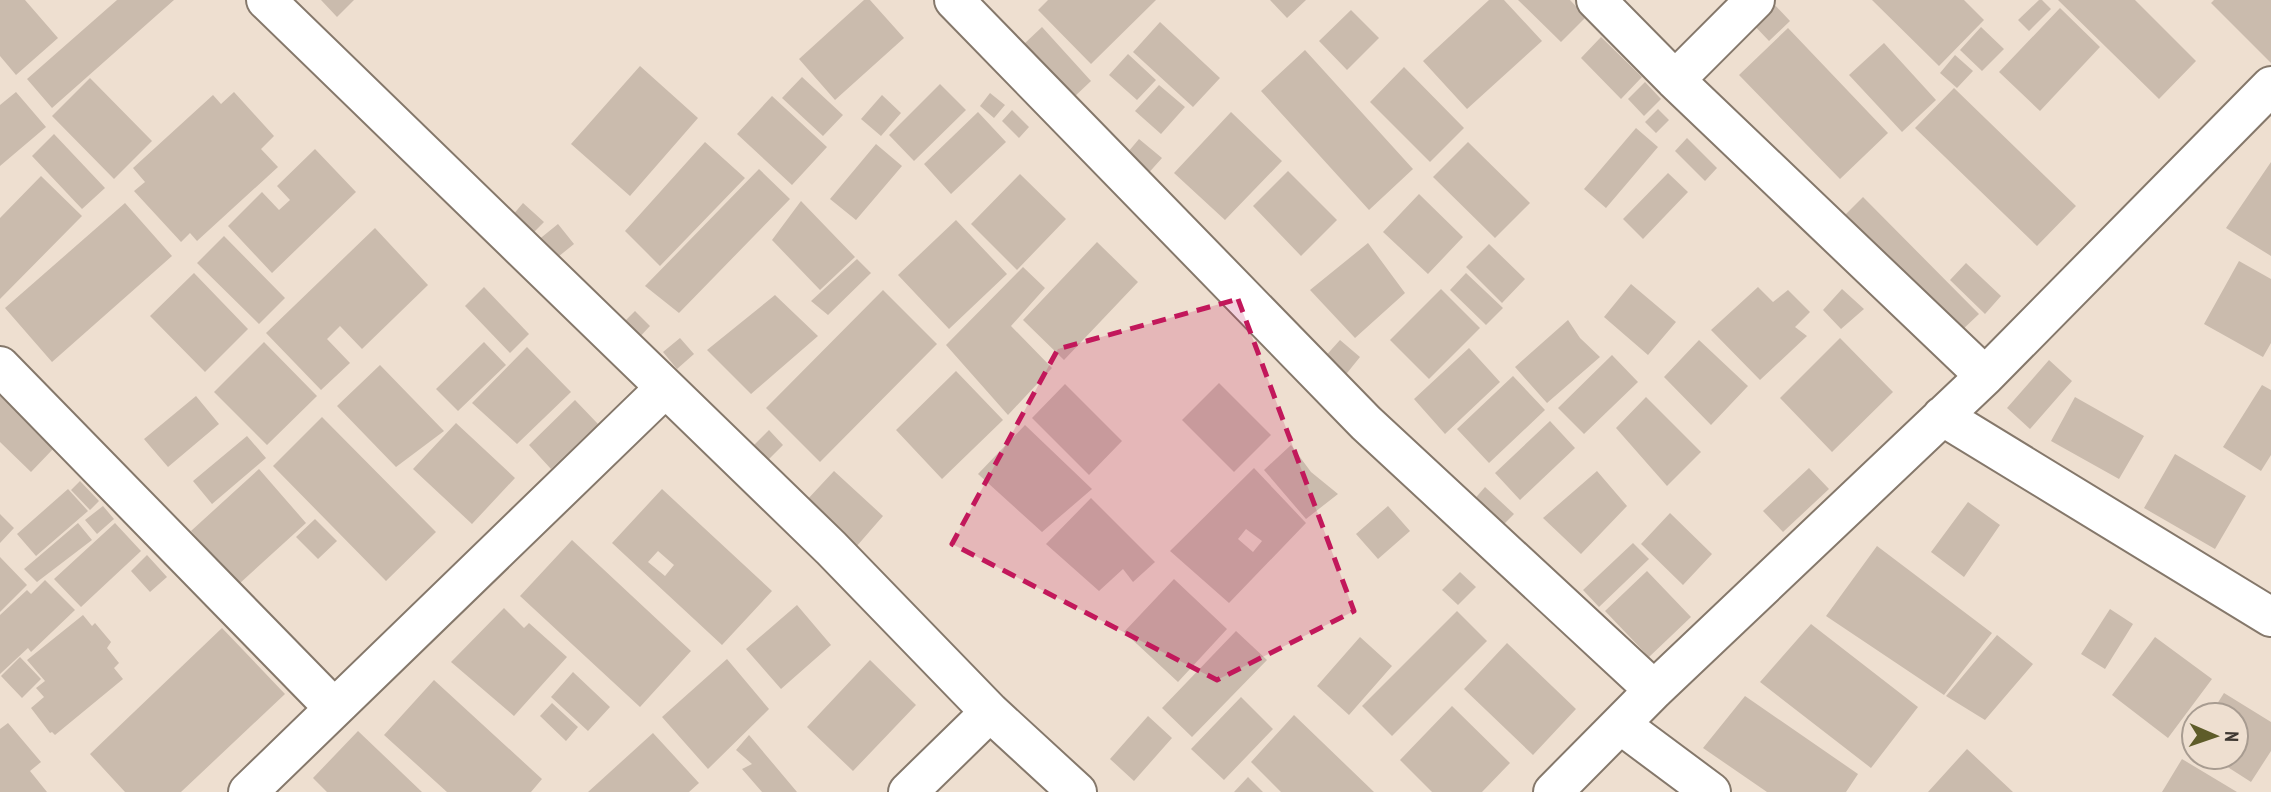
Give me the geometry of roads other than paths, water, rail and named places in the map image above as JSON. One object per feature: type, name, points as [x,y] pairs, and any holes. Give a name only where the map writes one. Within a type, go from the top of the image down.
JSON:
[{"type":"street","points":[[265,0],[831,548],[990,712],[1077,792]]},
{"type":"street","points":[[954,0],[1366,423],[1654,690]]},
{"type":"street","points":[[1596,0],[1675,80],[1985,376]]},
{"type":"street","points":[[1675,80],[1755,0]]},
{"type":"street","points":[[1553,792],[1654,690],[1985,376],[2269,91]]},
{"type":"street","points":[[0,366],[334,708]]},
{"type":"street","points":[[248,792],[665,388]]},
{"type":"street","points":[[1942,416],[2271,617]]},
{"type":"street","points":[[908,792],[990,712]]},
{"type":"street","points":[[1621,725],[1711,792]]}]
